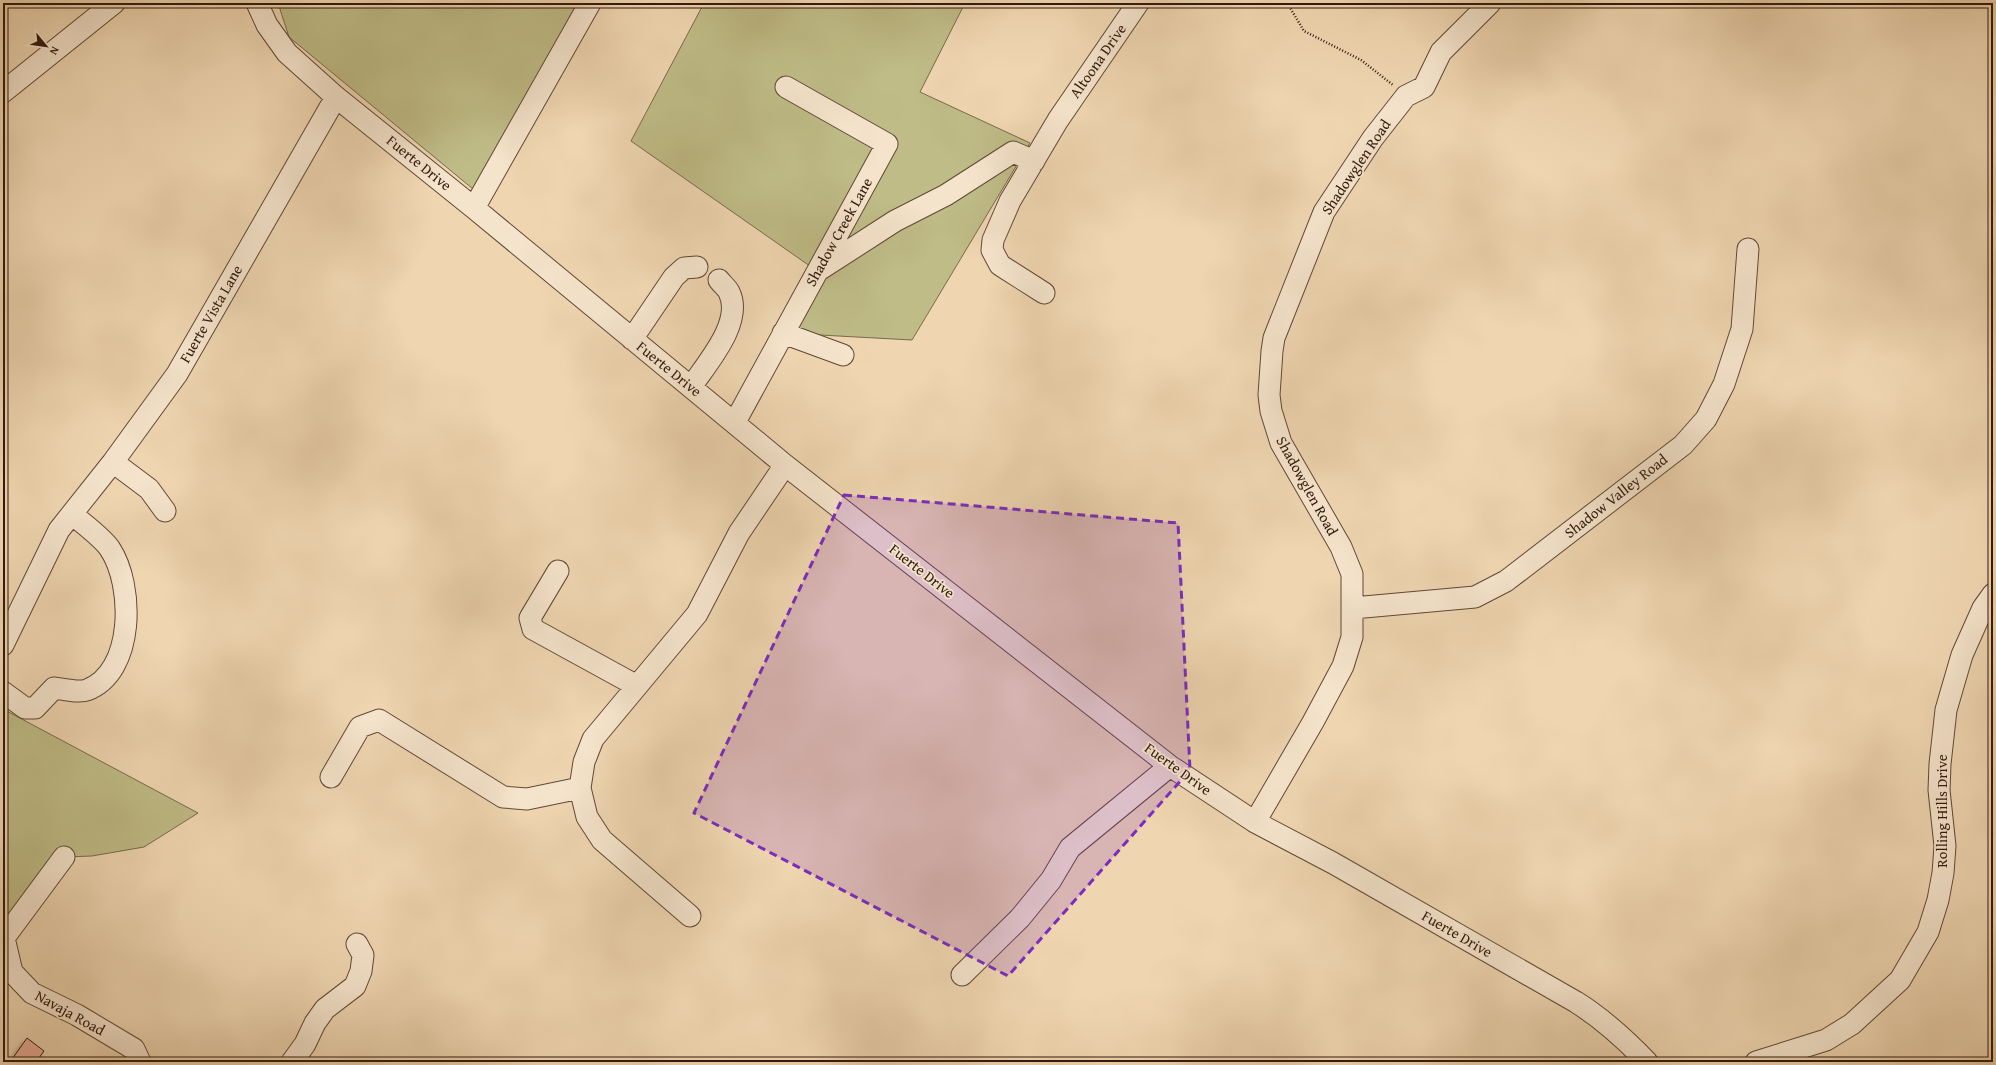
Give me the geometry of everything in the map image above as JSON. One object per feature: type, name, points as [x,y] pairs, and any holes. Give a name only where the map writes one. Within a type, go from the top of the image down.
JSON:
[{"type":"street","points":[[3,92],[114,3]]},
{"type":"street","name":"Fuerte Drive","points":[[257,3],[267,25],[279,44],[336,98],[474,208],[785,464],[1170,766],[1255,822],[1333,863],[1576,1002],[1600,1018],[1624,1038],[1647,1062]]},
{"type":"street","points":[[474,208],[590,3]]},
{"type":"street","name":"Altoona Drive","points":[[1044,293],[1000,265],[992,250],[993,240],[1010,201],[1058,120],[1138,3]]},
{"type":"street","name":"Shadowglen Road","points":[[1255,822],[1343,666],[1352,637],[1352,574],[1342,547],[1281,443],[1275,427],[1269,395],[1270,365],[1274,338],[1324,212],[1373,138],[1406,96],[1424,87],[1441,52],[1490,3]]},
{"type":"street","name":"Shadow Creek Lane","points":[[735,422],[887,144],[786,87]]},
{"type":"street","name":"Fuerte Vista Lane","points":[[3,645],[59,530],[114,462],[177,374],[336,98]]},
{"type":"street","points":[[817,271],[895,222],[946,195],[1013,152],[1034,161]]},
{"type":"street","name":"Shadow Valley Road","points":[[1353,608],[1474,598],[1506,581],[1683,445],[1706,419],[1724,384],[1742,329],[1748,249]]},
{"type":"street","points":[[632,339],[674,277],[684,268],[697,267]]},
{"type":"street","points":[[691,387],[723,339],[733,312],[729,293],[719,280]]},
{"type":"street","points":[[783,333],[843,355]]},
{"type":"street","points":[[114,462],[149,489],[165,511]]},
{"type":"street","points":[[690,916],[602,840],[587,817],[580,788],[584,762],[593,739],[697,614],[739,533],[785,464]]},
{"type":"street","points":[[3,692],[25,708],[35,708],[54,688],[85,691],[97,686],[108,677],[116,663],[123,645],[126,604],[122,575],[110,548],[72,514]]},
{"type":"street","points":[[558,571],[530,618],[533,629],[637,686]]},
{"type":"street","name":"Rolling Hills Drive","points":[[1763,1061],[1826,1040],[1852,1024],[1900,980],[1928,932],[1938,900],[1945,846],[1941,817],[1940,770],[1946,710],[1962,655],[1983,608],[1993,594]]},
{"type":"street","points":[[331,777],[360,727],[379,720],[503,797],[528,799],[580,788]]},
{"type":"street","points":[[962,975],[1020,918],[1051,880],[1070,848],[1170,766]]},
{"type":"street","name":"Navaja Road","points":[[64,857],[4,938],[12,972],[32,993],[77,1015],[134,1049],[140,1062]]},
{"type":"street","points":[[292,1062],[305,1044],[315,1023],[325,1009],[355,986],[361,971],[363,955],[357,944]]},
{"type":"path","points":[[1289,3],[1289,6],[1304,31],[1361,60],[1406,96]]},
{"type":"highlighted area","points":[[844,495],[1178,523],[1190,770],[1008,976],[694,813]]},
{"type":"shaded area","points":[[278,3],[566,3],[580,11],[479,194],[289,37]]},
{"type":"shaded area","points":[[704,3],[965,3],[920,92],[1030,143],[912,340],[783,333],[817,271],[631,141]]},
{"type":"shaded area","points":[[3,709],[198,813],[144,847],[92,856],[64,857],[14,924],[3,919]]},
{"type":"building","points":[[27,1038],[44,1051],[36,1062],[10,1062]]}]
